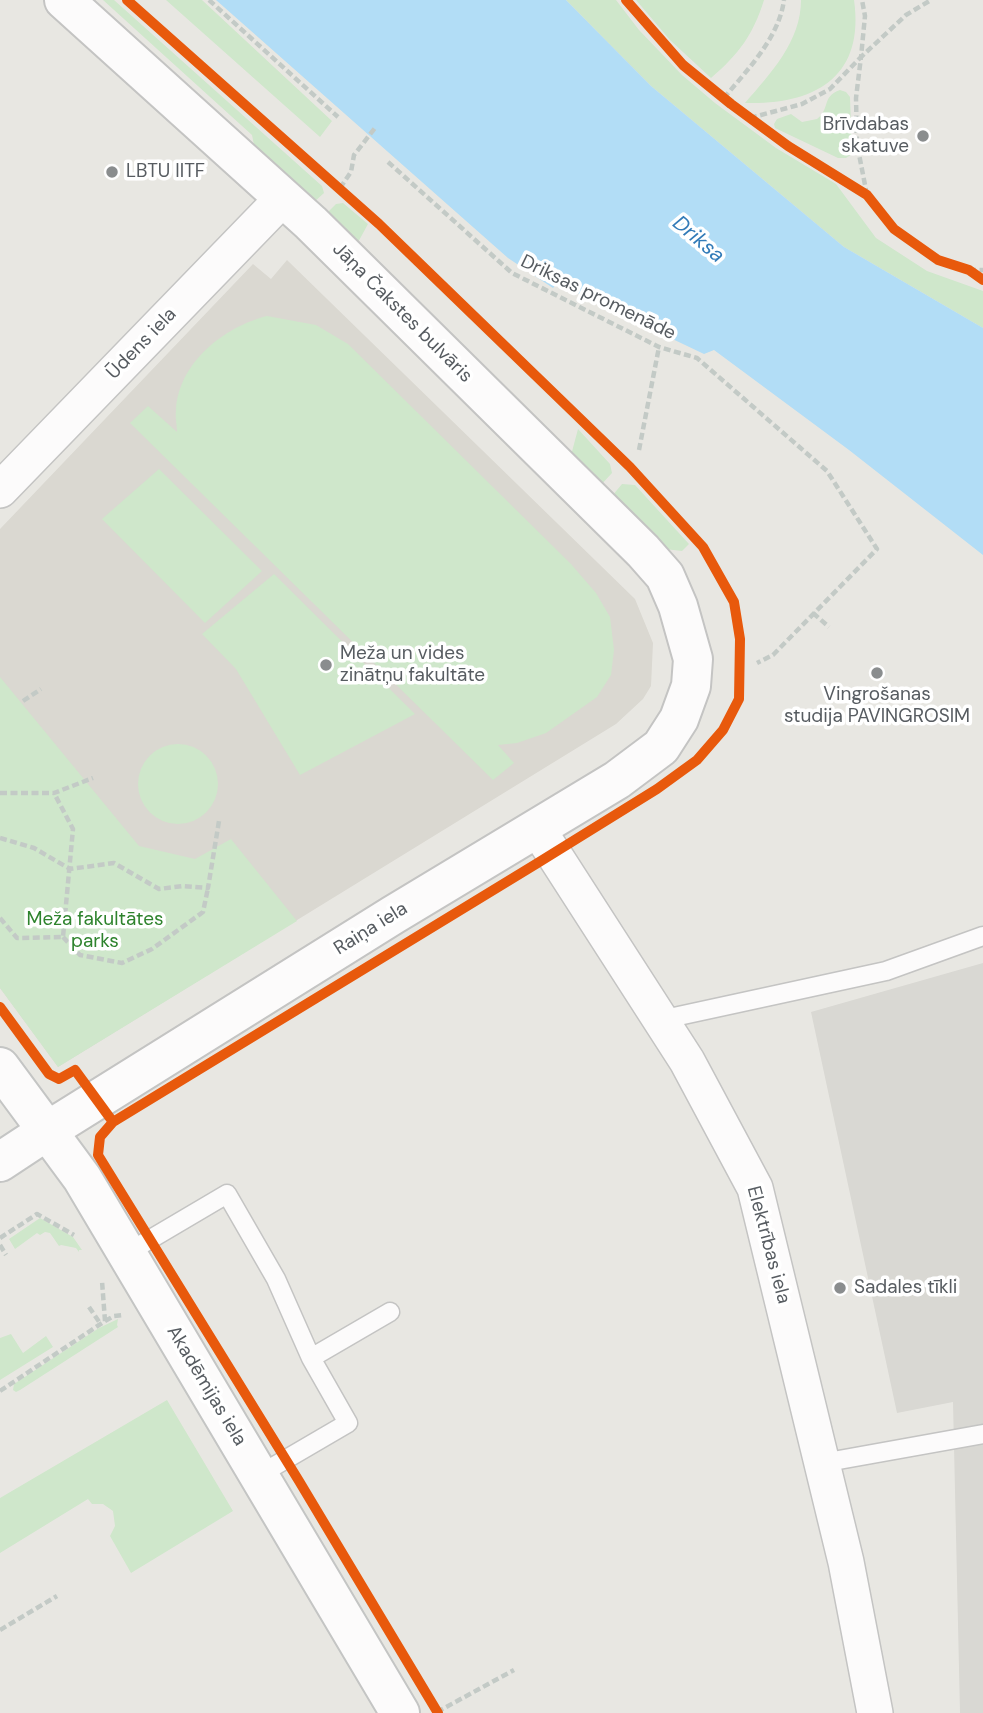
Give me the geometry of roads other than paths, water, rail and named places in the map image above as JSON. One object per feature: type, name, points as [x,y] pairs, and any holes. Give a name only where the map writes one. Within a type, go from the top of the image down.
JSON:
[{"type":"street","name":"Jāņa Čakstes bulvāris","points":[[64,0],[283,198],[643,551],[665,576],[678,606],[694,659]]},
{"type":"street","name":"Ūdens iela","points":[[0,490],[283,198]]},
{"type":"street","name":"Raiņa iela","points":[[0,1161],[358,936],[617,780],[661,747],[679,719],[691,686],[694,659]]},
{"type":"street","name":"Elektrības iela","points":[[537,828],[687,1061],[755,1188],[846,1562],[874,1713]]},
{"type":"street","name":"Akadēmijas iela","points":[[0,1067],[82,1178],[114,1266],[259,1475],[400,1713]]},
{"type":"lane","points":[[660,1020],[886,971],[983,936]]},
{"type":"lane","points":[[114,1266],[227,1194],[276,1279],[311,1358],[348,1423],[259,1475]]},
{"type":"lane","points":[[311,1358],[390,1312]]},
{"type":"lane","points":[[822,1463],[983,1434]]},
{"type":"water","name":"Driksa","points":[[216,0],[566,0],[651,86],[844,247],[983,328],[983,555],[849,450],[714,350],[704,354],[582,296],[560,280],[553,288],[508,258]]},
{"type":"place","name":"Brīvdabas skatuve","points":[[923,136]]},
{"type":"place","name":"LBTU IITF","points":[[112,172]]},
{"type":"place","name":"Meža un vides zinātņu fakultāte","points":[[326,665]]},
{"type":"place","name":"Vingrošanas studija PAVINGROSIM","points":[[877,673]]},
{"type":"place","name":"Sadales tīkli","points":[[840,1288]]},
{"type":"park label","name":"Meža fakultātes parks","points":[[95,931]]}]
